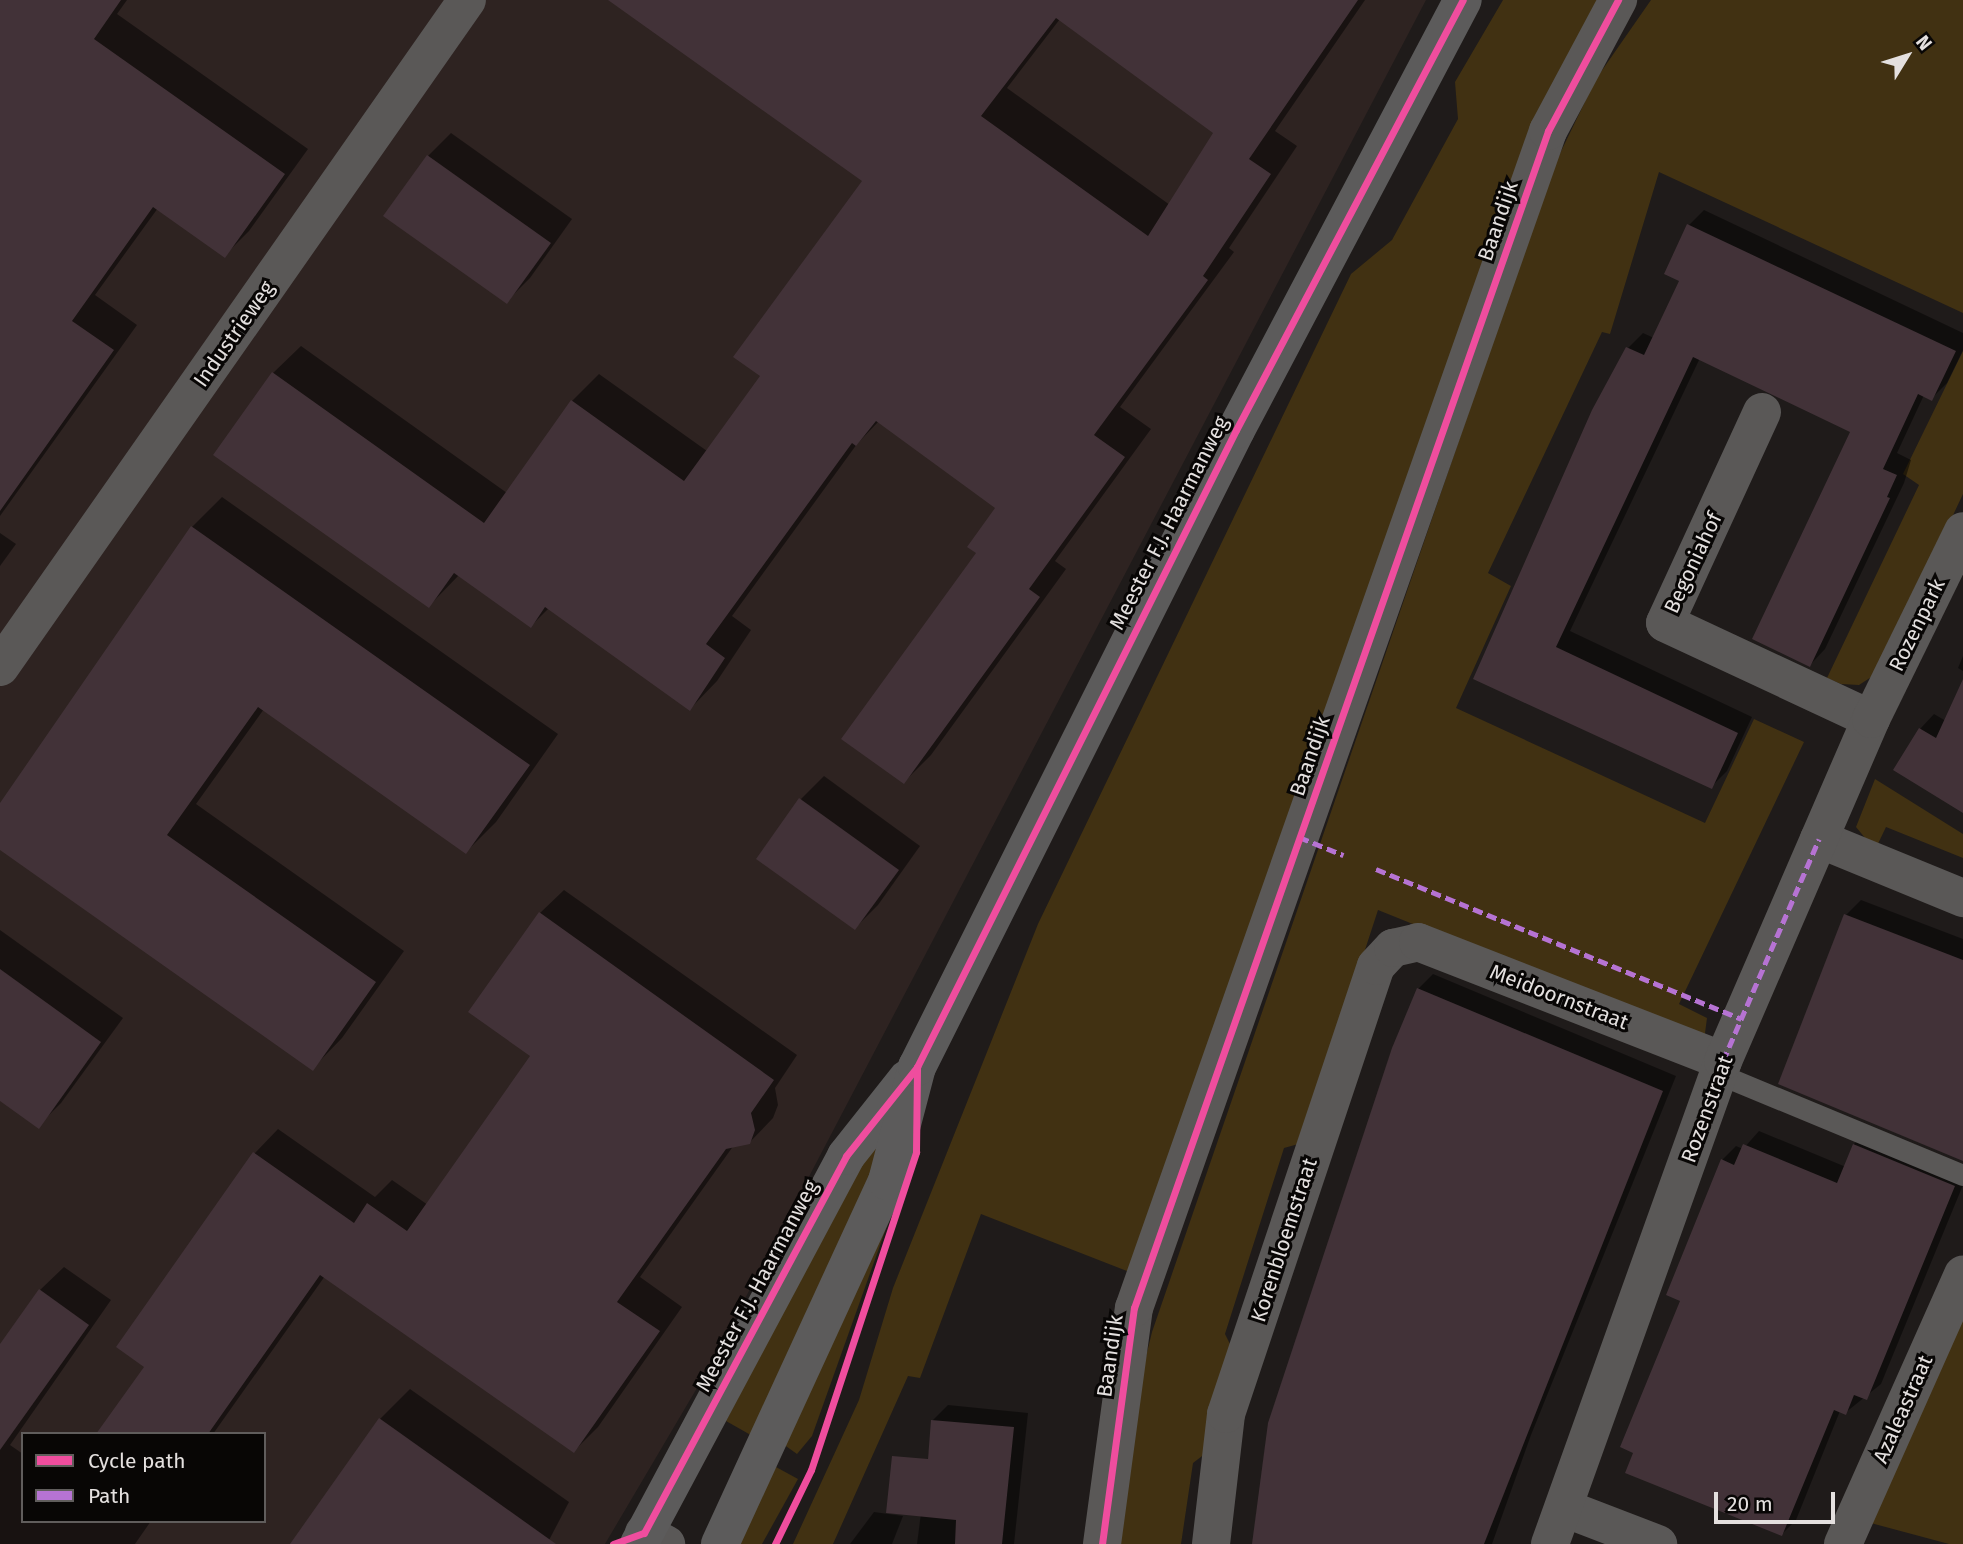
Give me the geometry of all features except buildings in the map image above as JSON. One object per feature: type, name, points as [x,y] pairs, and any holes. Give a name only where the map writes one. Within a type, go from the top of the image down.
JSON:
[{"type":"main road","name":"Meester F.J. Haarmanweg","points":[[720,1544],[887,1181],[917,1067],[1236,430],[1463,0]]},
{"type":"main road","name":"Meester F.J. Haarmanweg","points":[[650,1540],[846,1156],[917,1067]]},
{"type":"street","name":"Industrieweg","points":[[0,667],[467,0]]},
{"type":"street","name":"Baandijk","points":[[1102,1544],[1134,1308],[1548,131],[1618,0]]},
{"type":"street","name":"Begoniahof","points":[[1762,412],[1665,623],[1871,719]]},
{"type":"street","name":"Rozenpark","points":[[1871,719],[1963,531]]},
{"type":"street","name":"Rozenstraat","points":[[1550,1544],[1721,1068],[1871,719]]},
{"type":"street","points":[[1819,839],[1963,898]]},
{"type":"street","name":"Meidoornstraat","points":[[1394,948],[1419,942],[1721,1068]]},
{"type":"street","name":"Korenbloemstraat","points":[[1211,1544],[1226,1414],[1376,966],[1394,948]]},
{"type":"street","name":"Azaleastraat","points":[[1843,1544],[1963,1275]]},
{"type":"street","points":[[1564,1507],[1658,1544]]},
{"type":"lane","points":[[1721,1068],[1963,1175]]},
{"type":"shaded area","points":[[0,0],[1426,0],[707,1371],[605,1544],[0,1544]]},
{"type":"shaded area","points":[[1503,0],[1597,0],[1132,1273],[981,1214],[920,1378],[908,1376],[833,1544],[793,1544],[859,1400],[893,1288],[1038,924],[1351,274],[1392,240],[1458,119],[1455,82]]},
{"type":"shaded area","points":[[1651,0],[1963,0],[1963,313],[1659,172],[1610,334],[1602,332],[1488,573],[1511,586],[1456,708],[1705,823],[1754,719],[1804,742],[1679,1004],[1707,1018],[1704,1041],[1378,910],[1302,1143],[1284,1148],[1225,1334],[1234,1352],[1210,1450],[1193,1463],[1181,1544],[1109,1544],[1121,1458],[1152,1332],[1552,170],[1596,79]]},
{"type":"shaded area","points":[[1963,351],[1963,494],[1879,672],[1859,685],[1841,684],[1827,678],[1919,485],[1903,474]]},
{"type":"shaded area","points":[[1875,779],[1963,834],[1963,858],[1886,827],[1875,850],[1856,827]]},
{"type":"shaded area","points":[[884,1115],[896,1123],[756,1438],[726,1421]]},
{"type":"shaded area","points":[[888,1223],[812,1436],[797,1454],[783,1444]]},
{"type":"shaded area","points":[[1963,1305],[1963,1544],[1949,1544],[1867,1522]]},
{"type":"shaded area","points":[[776,1467],[798,1479],[762,1544],[734,1544]]},
{"type":"marked path","points":[[1299,837],[1343,855]]},
{"type":"marked path","points":[[1723,1061],[1819,839]]},
{"type":"marked path","points":[[1376,869],[1741,1019]]},
{"type":"cycle path","points":[[613,1544],[644,1533],[846,1156],[917,1067],[1236,430],[1463,0]]},
{"type":"cycle path","points":[[1102,1544],[1134,1308],[1548,131],[1618,0]]},
{"type":"cycle path","points":[[775,1544],[811,1470],[916,1152],[917,1067]]}]
